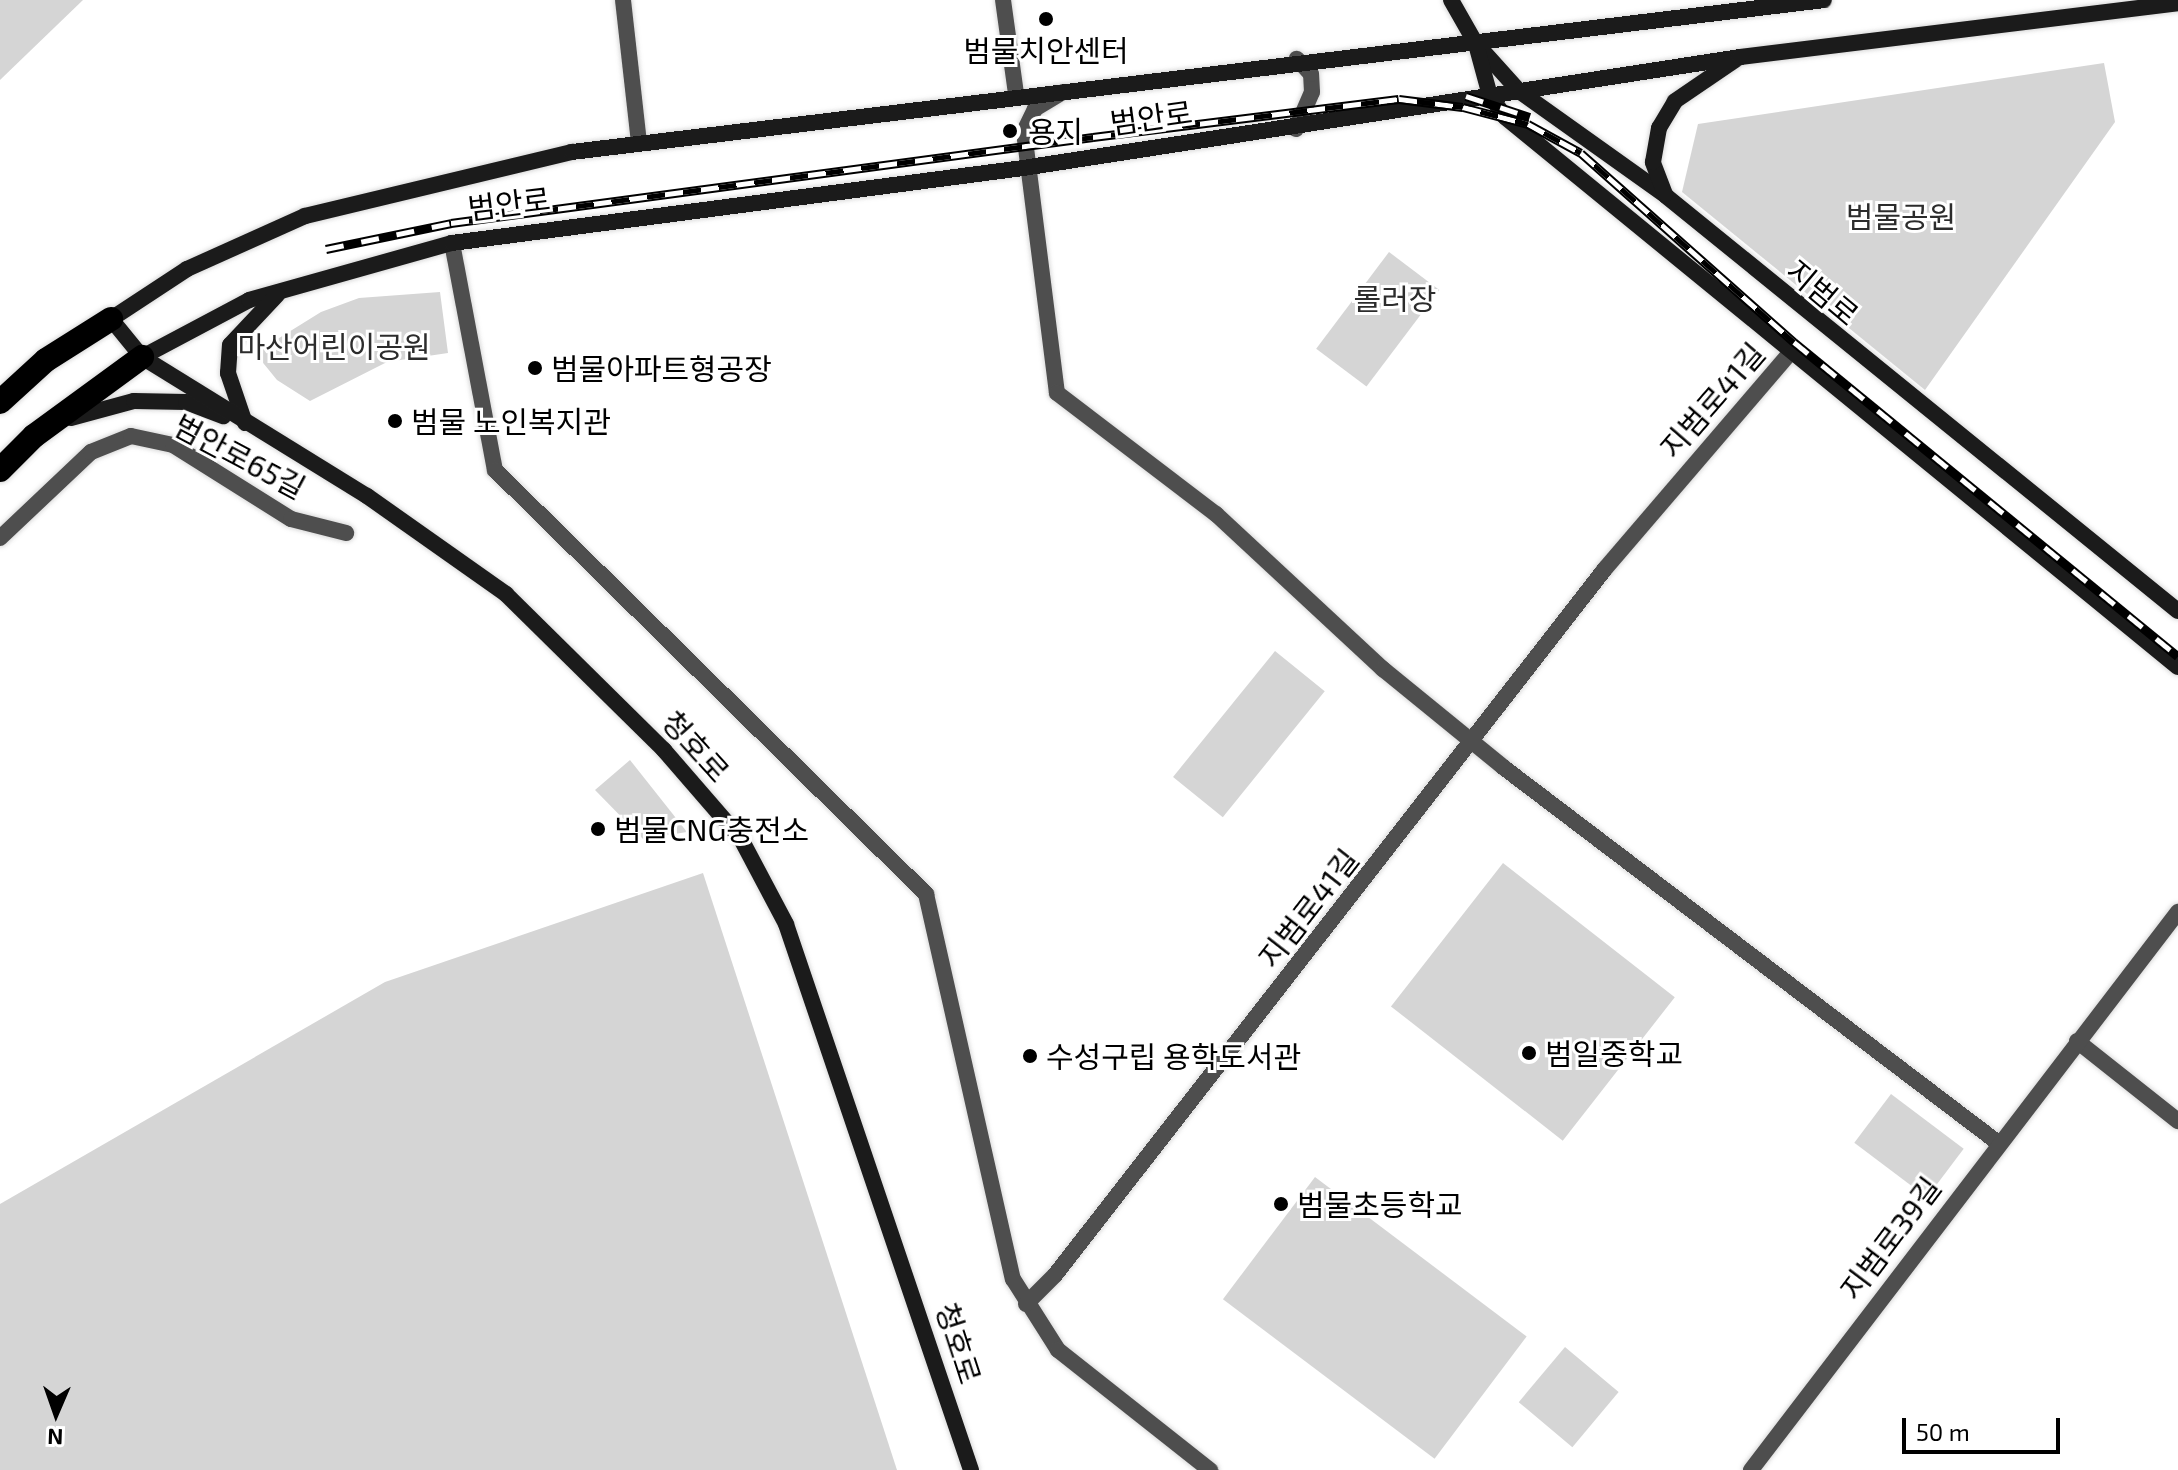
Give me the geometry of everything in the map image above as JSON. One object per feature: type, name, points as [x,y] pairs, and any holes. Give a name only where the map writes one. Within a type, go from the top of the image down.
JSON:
[{"type":"highway","name":"범안로","points":[[0,402],[46,360],[111,319]]},
{"type":"highway","name":"범안로","points":[[0,470],[34,436],[142,357]]},
{"type":"main road","name":"지범로","points":[[1451,0],[1475,42],[1519,91],[1666,196],[2178,611]]},
{"type":"main road","points":[[1824,0],[1475,42],[1490,96],[1581,182],[2178,667]]},
{"type":"main road","name":"범안로","points":[[142,357],[204,320],[290,285],[452,243],[1296,129],[1740,57],[2178,3]]},
{"type":"main road","name":"범안로","points":[[111,319],[179,273],[305,216],[488,169],[639,143],[1016,94],[1297,59],[1475,42]]},
{"type":"main road","points":[[1666,196],[1653,162],[1659,128],[1675,101],[1740,57]]},
{"type":"main road","points":[[245,423],[228,373],[230,345],[290,285]]},
{"type":"main road","name":"청호로","points":[[111,319],[142,357],[367,496],[506,594],[664,750],[741,839],[786,924],[971,1470]]},
{"type":"main road","points":[[34,436],[97,407],[134,401],[186,402],[245,423]]},
{"type":"street","points":[[623,0],[639,143]]},
{"type":"street","points":[[1003,0],[1016,94]]},
{"type":"street","points":[[1296,129],[1312,92],[1311,74],[1297,59]]},
{"type":"street","points":[[1072,87],[1035,109],[1024,132],[1023,168],[1057,393],[1216,514],[1473,742],[1997,1142]]},
{"type":"street","points":[[452,243],[495,470],[926,894],[1013,1279],[1026,1304],[1058,1350],[1210,1470]]},
{"type":"street","name":"지범로41길","points":[[1026,1304],[1473,742],[1604,570],[1791,352]]},
{"type":"street","name":"범안로65길","points":[[0,538],[91,452],[131,436],[173,445],[291,519],[346,533]]},
{"type":"street","name":"지범로39길","points":[[1751,1470],[1997,1142],[2178,912]]},
{"type":"street","points":[[2077,1041],[2176,1116]]},
{"type":"green space","points":[[0,0],[83,0],[0,80]]},
{"type":"green space","name":"범물공원","points":[[2104,63],[2115,122],[1925,390],[1682,192],[1698,124]]},
{"type":"green space","name":"롤러장","points":[[1389,252],[1439,290],[1366,387],[1316,349]]},
{"type":"green space","name":"마산어린이공원","points":[[440,292],[448,353],[387,362],[310,401],[277,380],[255,353],[321,312],[359,298]]},
{"type":"green space","points":[[1275,651],[1325,691],[1223,817],[1173,777]]},
{"type":"green space","points":[[630,760],[687,832],[643,839],[595,790]]},
{"type":"green space","points":[[1503,863],[1675,997],[1563,1141],[1391,1006]]},
{"type":"green space","points":[[703,873],[897,1470],[0,1470],[0,1204],[385,982]]},
{"type":"green space","points":[[1891,1094],[1964,1149],[1927,1197],[1854,1143]]},
{"type":"green space","points":[[1315,1177],[1527,1336],[1435,1459],[1223,1299]]},
{"type":"green space","points":[[1565,1347],[1619,1392],[1572,1447],[1519,1402]]},
{"type":"railway","points":[[1466,96],[1530,117]]},
{"type":"railway","points":[[326,249],[451,223],[1093,137],[1399,99],[1463,107],[1528,124],[1581,153],[1794,342],[2178,656]]},
{"type":"place","name":"범물치안센터","points":[[1046,19]]},
{"type":"place","name":"용지","points":[[1010,131]]},
{"type":"place","name":"범물아파트형공장","points":[[535,368]]},
{"type":"place","name":"범물 노인복지관","points":[[395,421]]},
{"type":"place","name":"범물CNG충전소","points":[[598,829]]},
{"type":"place","name":"범일중학교","points":[[1529,1053]]},
{"type":"place","name":"수성구립 용학도서관","points":[[1030,1056]]},
{"type":"place","name":"범물초등학교","points":[[1281,1204]]}]
